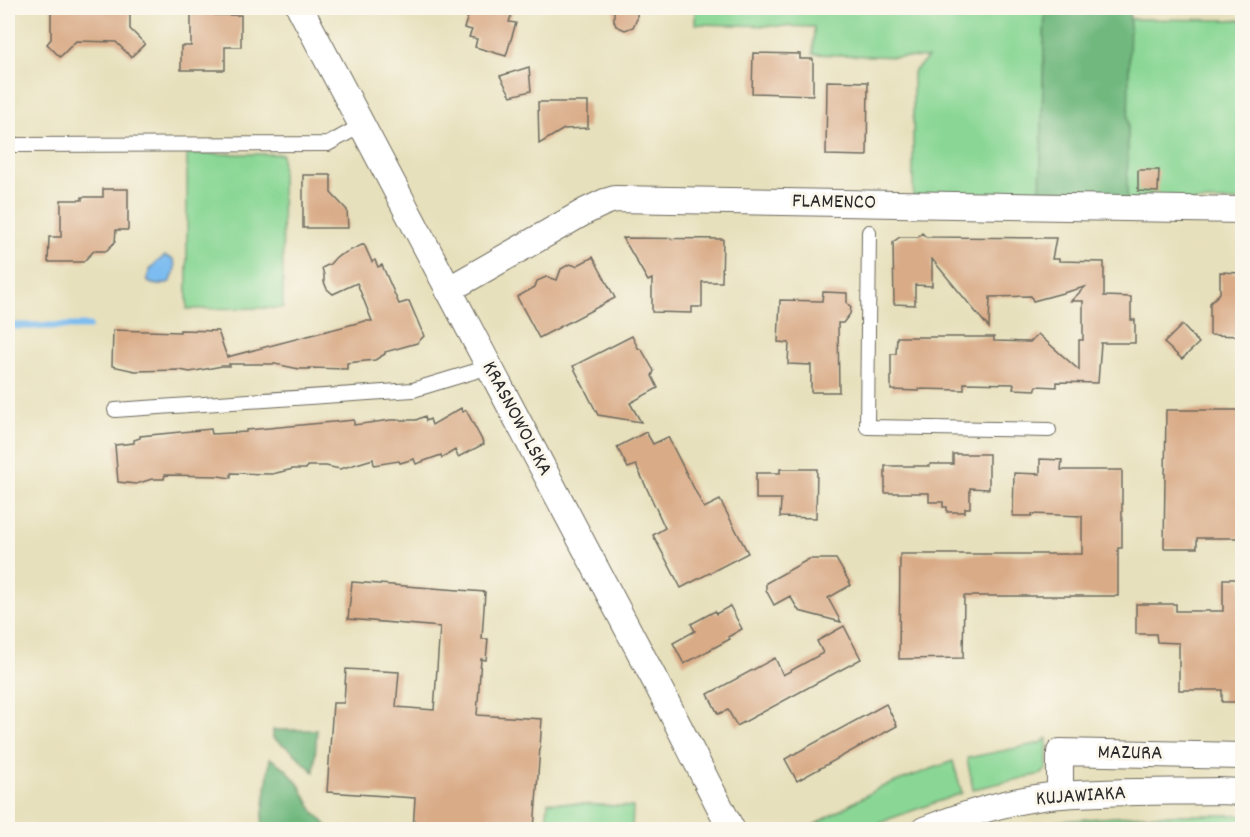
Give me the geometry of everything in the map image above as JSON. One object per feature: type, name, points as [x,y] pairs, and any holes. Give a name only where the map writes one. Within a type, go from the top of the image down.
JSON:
[{"type":"street","name":"KRASNOWOLSKA","points":[[300,8],[732,830]]},
{"type":"street","name":"FLAMENCO","points":[[448,290],[586,211],[615,199],[1242,210]]},
{"type":"street","name":"MAZURA","points":[[1060,795],[1060,752],[1242,756]]},
{"type":"street","name":"KUJAWIAKA","points":[[924,830],[971,813],[1016,802],[1060,795],[1242,792]]},
{"type":"lane","points":[[8,145],[328,144],[362,125]]},
{"type":"lane","points":[[869,232],[867,427],[1049,430]]},
{"type":"lane","points":[[115,410],[412,390],[489,367]]},
{"type":"green space","points":[[695,8],[1045,8],[1040,198],[913,196],[913,72],[928,58],[813,54],[814,27],[695,24]]},
{"type":"green space","points":[[1045,8],[1130,8],[1127,201],[1040,198]]},
{"type":"green space","points":[[1129,19],[1242,20],[1242,201],[1127,201]]},
{"type":"green space","points":[[187,154],[282,154],[283,308],[187,309]]},
{"type":"green space","points":[[273,730],[317,730],[314,772],[290,749],[273,738]]},
{"type":"green space","points":[[1047,738],[1047,768],[1042,774],[973,789],[967,758],[1041,743]]},
{"type":"green space","points":[[270,758],[286,769],[299,785],[314,812],[330,829],[261,829]]},
{"type":"green space","points":[[953,761],[962,793],[889,819],[869,829],[807,829],[879,788]]},
{"type":"green space","points":[[548,802],[633,807],[632,829],[546,829]]},
{"type":"green space","points":[[1145,815],[1242,815],[1242,829],[1012,829],[1059,821]]},
{"type":"water","points":[[165,256],[173,259],[175,265],[171,281],[160,285],[148,282],[150,270]]},
{"type":"building","points":[[51,8],[130,8],[130,29],[145,44],[131,57],[116,42],[76,41],[60,57],[47,44],[51,39]]},
{"type":"building","points":[[191,8],[215,8],[215,15],[241,15],[241,47],[225,47],[225,70],[181,70],[181,46],[191,46]]},
{"type":"building","points":[[471,8],[514,8],[509,22],[516,23],[506,56],[475,47],[477,39],[469,37],[472,30],[464,28]]},
{"type":"building","points":[[614,8],[637,8],[637,19],[633,27],[625,30],[616,26]]},
{"type":"building","points":[[753,53],[800,54],[800,59],[813,59],[813,95],[752,93]]},
{"type":"building","points":[[529,67],[531,91],[511,96],[500,76]]},
{"type":"building","points":[[827,81],[868,82],[867,156],[826,155]]},
{"type":"building","points":[[538,102],[588,102],[588,128],[564,129],[539,144]]},
{"type":"building","points":[[1138,170],[1159,170],[1158,192],[1138,191]]},
{"type":"building","points":[[303,175],[331,175],[331,193],[347,210],[348,228],[303,228]]},
{"type":"building","points":[[103,189],[128,189],[128,230],[116,230],[115,242],[106,251],[94,251],[83,262],[48,262],[49,237],[61,237],[61,200],[103,197]]},
{"type":"building","points":[[922,233],[926,237],[1056,238],[1052,259],[1104,262],[1104,296],[1131,297],[1131,320],[1135,320],[1135,343],[1101,343],[1098,383],[1057,382],[1057,387],[1036,386],[1036,390],[1013,389],[1014,384],[964,383],[964,390],[891,390],[891,354],[896,354],[897,337],[994,337],[994,341],[1030,342],[1038,334],[1079,370],[1079,340],[1083,340],[1083,301],[1071,301],[1085,287],[1033,301],[1031,296],[990,297],[989,328],[932,259],[932,286],[915,285],[915,305],[894,304],[893,242],[900,237],[918,237]]},
{"type":"building","points":[[623,238],[723,239],[722,282],[702,282],[702,307],[692,307],[692,313],[652,312],[652,279],[648,281]]},
{"type":"building","points":[[364,244],[372,262],[375,260],[378,267],[382,265],[399,304],[409,301],[424,336],[417,343],[385,352],[375,360],[347,363],[347,369],[299,369],[275,364],[229,364],[230,366],[190,372],[180,370],[135,371],[112,366],[113,330],[218,331],[227,357],[372,321],[357,283],[333,294],[324,282],[322,268],[336,257]]},
{"type":"building","points":[[593,257],[615,298],[539,338],[517,297],[535,287],[537,281],[546,277],[557,280],[561,269],[570,264],[576,266]]},
{"type":"building","points":[[1220,272],[1240,273],[1240,279],[1242,279],[1242,336],[1210,335],[1210,303],[1220,293]]},
{"type":"building","points":[[823,292],[847,293],[847,303],[851,307],[850,314],[843,323],[838,323],[839,392],[811,392],[811,365],[788,364],[789,343],[778,342],[780,300],[822,301]]},
{"type":"building","points":[[1182,325],[1199,343],[1182,359],[1164,343]]},
{"type":"building","points":[[632,336],[654,371],[652,376],[658,388],[630,403],[641,422],[598,415],[573,366]]},
{"type":"building","points":[[461,408],[463,412],[466,410],[484,444],[458,457],[455,450],[442,458],[441,455],[416,464],[414,459],[400,463],[399,461],[374,465],[373,459],[340,469],[307,466],[306,469],[293,469],[272,474],[231,473],[231,478],[165,475],[164,479],[152,479],[136,484],[118,482],[115,445],[134,443],[134,440],[140,436],[211,429],[212,434],[246,432],[246,430],[354,420],[354,425],[391,420],[416,420],[425,416],[426,421],[430,419],[432,425]]},
{"type":"building","points":[[1166,410],[1242,410],[1242,538],[1197,538],[1197,548],[1164,548]]},
{"type":"building","points":[[646,432],[653,444],[668,437],[704,508],[720,500],[748,553],[681,588],[653,535],[665,528],[636,465],[628,468],[617,447]]},
{"type":"building","points":[[953,454],[989,454],[989,489],[970,488],[970,508],[965,508],[965,512],[947,512],[947,507],[943,507],[943,502],[929,502],[929,493],[885,493],[885,466],[953,464]]},
{"type":"building","points":[[1040,459],[1062,460],[1061,470],[1122,470],[1122,548],[1118,548],[1118,596],[964,596],[963,658],[899,659],[900,554],[1082,554],[1082,516],[1032,514],[1032,516],[1013,516],[1014,473],[1040,474]]},
{"type":"building","points":[[780,469],[817,469],[816,518],[780,517],[781,499],[756,499],[756,473],[780,473]]},
{"type":"building","points":[[809,559],[836,559],[851,585],[828,598],[841,622],[799,611],[790,596],[774,605],[766,590],[766,583]]},
{"type":"building","points":[[1223,579],[1242,579],[1242,702],[1222,702],[1222,690],[1179,690],[1179,643],[1157,642],[1156,634],[1136,634],[1136,604],[1176,604],[1176,611],[1223,611]]},
{"type":"building","points":[[352,582],[485,592],[482,639],[488,639],[486,660],[481,659],[477,715],[542,719],[534,830],[413,830],[415,798],[327,792],[333,703],[344,703],[346,669],[399,672],[396,707],[434,710],[440,627],[348,619]]},
{"type":"building","points":[[730,606],[742,629],[728,637],[730,639],[684,664],[673,643],[695,631],[691,624]]},
{"type":"building","points":[[844,626],[861,659],[737,726],[728,710],[718,714],[708,694],[775,658],[783,675],[823,653],[817,641]]},
{"type":"building","points":[[886,704],[897,726],[797,781],[785,759]]},
{"type":"waterway","points":[[8,326],[89,326]]}]
